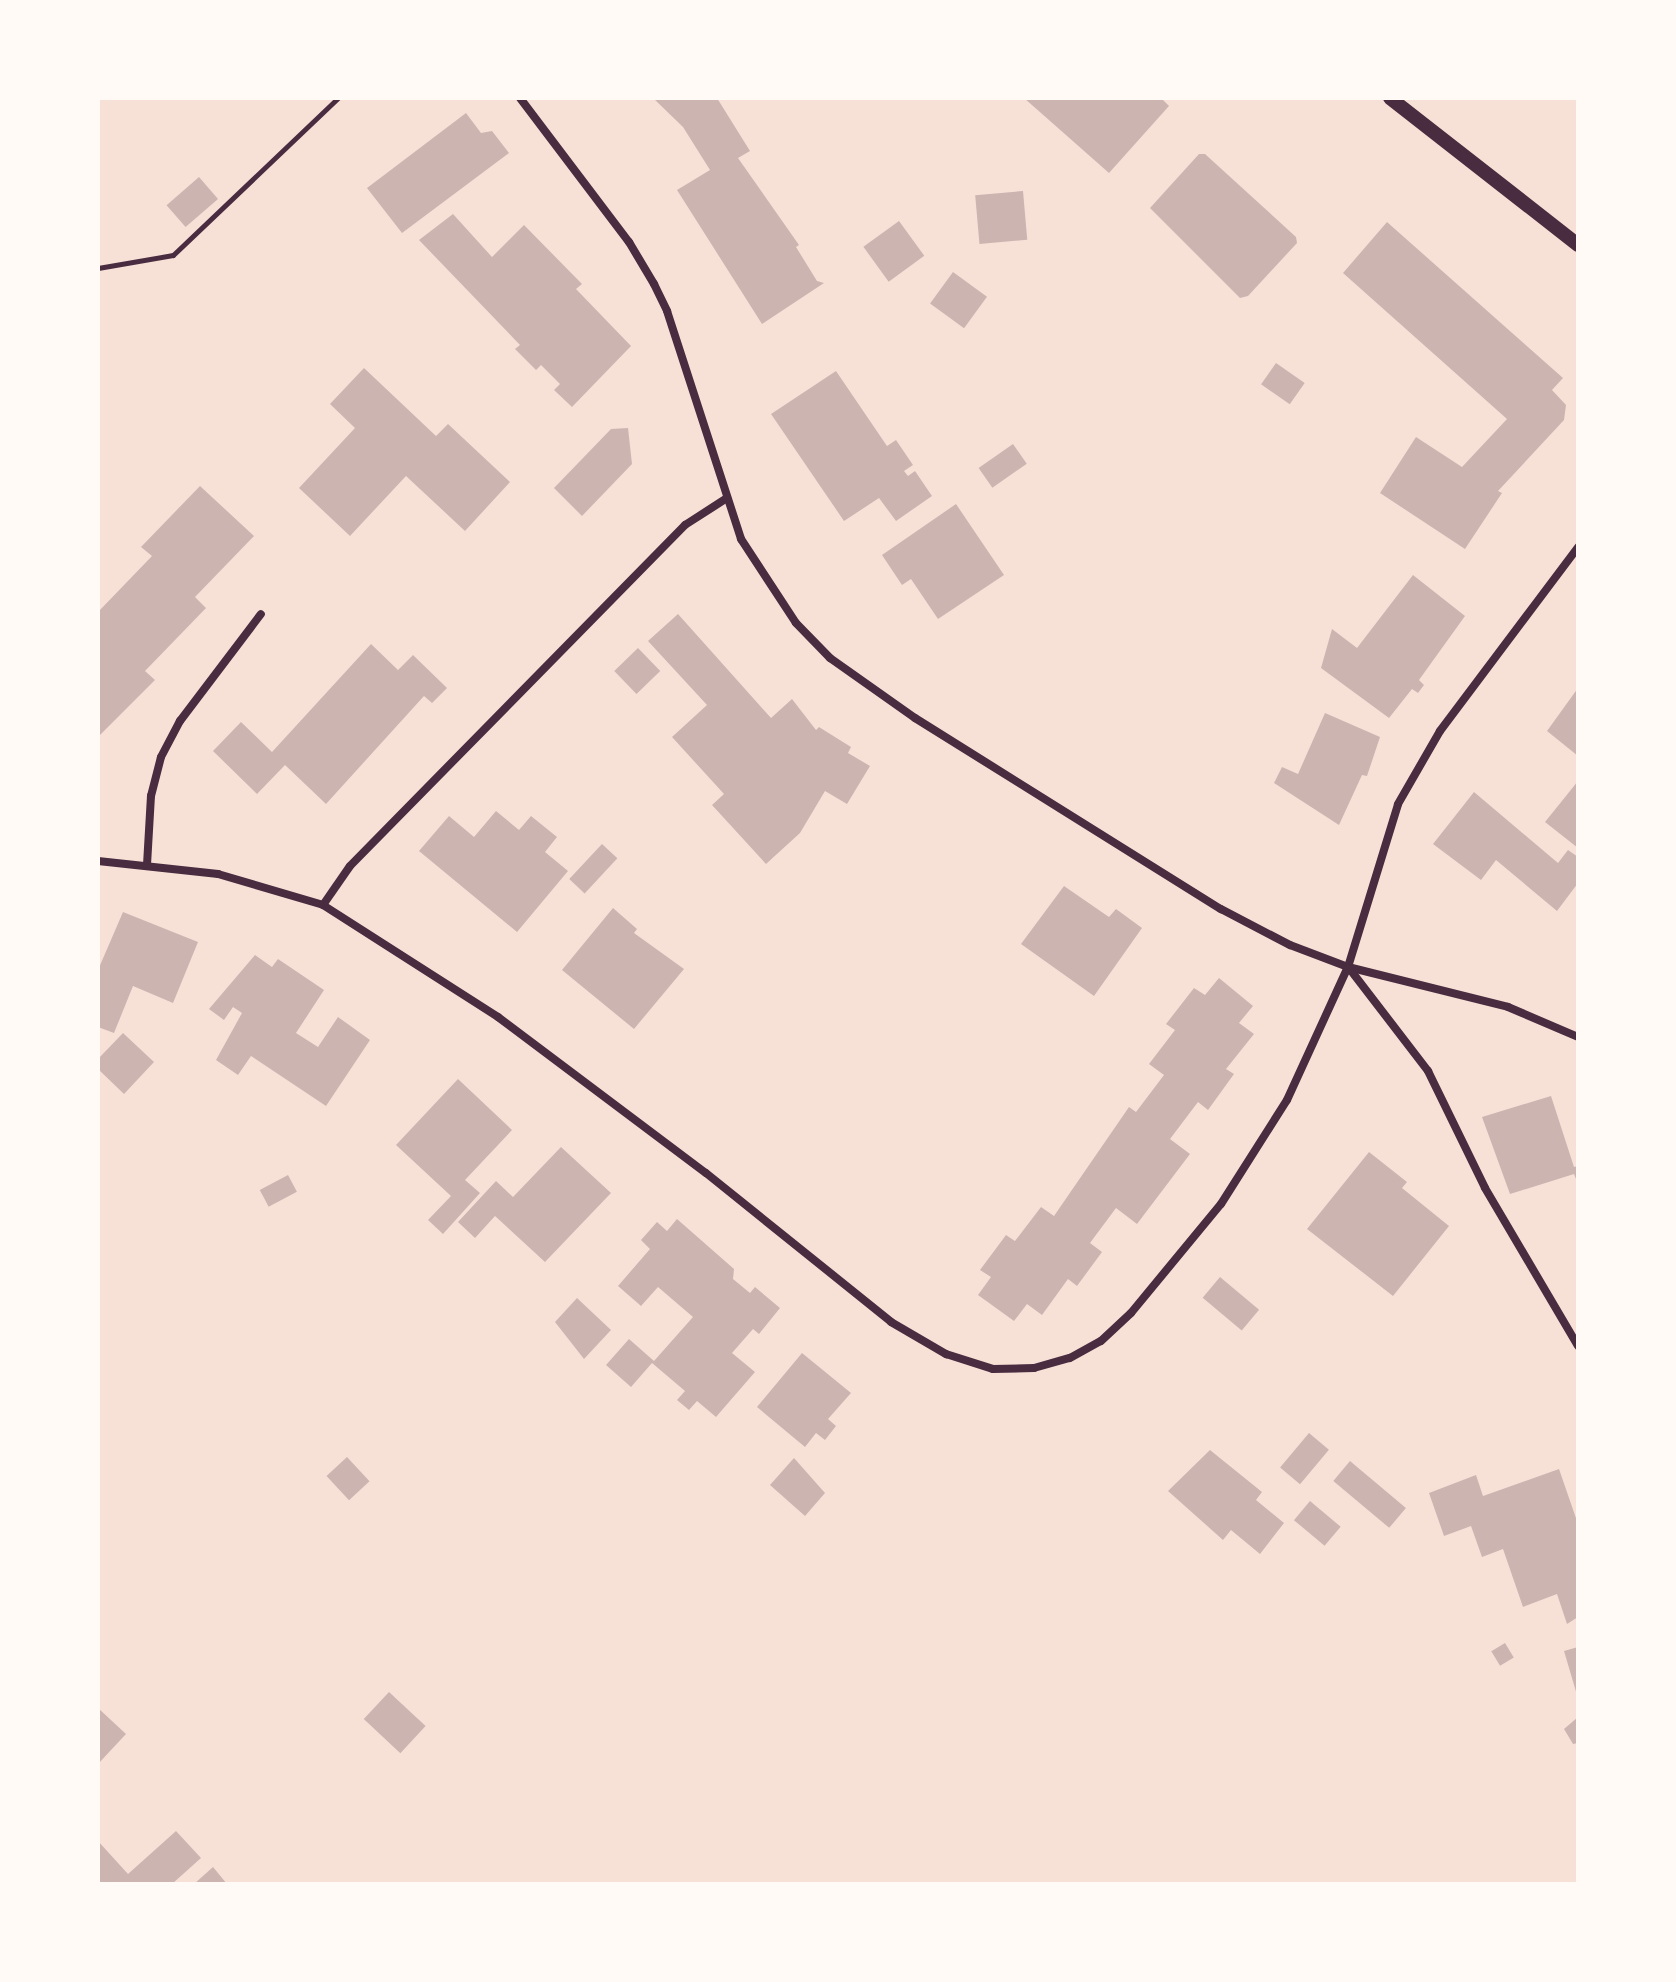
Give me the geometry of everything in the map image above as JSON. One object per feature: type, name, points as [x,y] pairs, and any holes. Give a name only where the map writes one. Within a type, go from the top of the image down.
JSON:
[{"type":"street","points":[[520,98],[629,242],[654,284],[741,539],[796,623],[830,658],[915,718],[1221,909],[1290,945],[1348,967],[1508,1007],[1578,1037]]},
{"type":"street","points":[[1390,98],[1578,245]]},
{"type":"street","points":[[323,905],[350,866],[674,536],[727,498]]},
{"type":"street","points":[[98,861],[218,874],[323,905],[498,1017],[706,1173],[891,1322],[946,1354],[993,1369],[1034,1368],[1070,1358],[1101,1341],[1131,1313],[1221,1204],[1287,1100],[1348,967],[1398,804],[1440,731],[1578,547]]},
{"type":"street","points":[[147,865],[151,796],[161,757],[180,721],[261,614]]},
{"type":"street","points":[[1348,967],[1428,1071],[1485,1188],[1578,1346]]},
{"type":"path","points":[[98,268],[173,255],[338,98]]},
{"type":"building","points":[[653,98],[717,98],[750,151],[738,158],[799,245],[796,247],[817,281],[824,283],[762,324],[677,190],[710,170],[683,127]]},
{"type":"building","points":[[1024,98],[1161,98],[1169,106],[1109,173]]},
{"type":"building","points":[[466,113],[481,133],[492,131],[509,153],[402,233],[367,188]]},
{"type":"building","points":[[1199,154],[1205,154],[1296,237],[1297,243],[1248,296],[1240,298],[1150,208]]},
{"type":"building","points":[[199,177],[218,199],[186,227],[167,205]]},
{"type":"building","points":[[1023,191],[1027,240],[979,244],[975,195]]},
{"type":"building","points":[[453,214],[492,257],[524,225],[582,284],[576,289],[631,346],[572,407],[554,390],[560,384],[541,365],[536,370],[515,349],[520,345],[419,240]]},
{"type":"building","points":[[899,221],[924,256],[889,282],[863,247]]},
{"type":"building","points":[[1387,222],[1563,378],[1552,390],[1566,405],[1564,420],[1498,491],[1502,493],[1465,549],[1380,493],[1416,437],[1462,467],[1507,419],[1343,273]]},
{"type":"building","points":[[953,272],[987,297],[964,328],[930,304]]},
{"type":"building","points":[[1276,363],[1305,383],[1290,404],[1261,384]]},
{"type":"building","points":[[364,368],[436,436],[448,424],[510,482],[465,531],[406,476],[350,536],[299,488],[355,428],[330,404]]},
{"type":"building","points":[[836,371],[887,446],[896,440],[913,465],[904,471],[908,476],[915,471],[932,496],[896,521],[879,498],[844,521],[771,414]]},
{"type":"building","points":[[628,428],[632,464],[582,516],[554,488],[611,429]]},
{"type":"building","points":[[1013,444],[1027,464],[992,488],[979,468]]},
{"type":"building","points":[[200,486],[254,536],[195,597],[206,608],[145,671],[155,680],[98,737],[98,612],[152,556],[141,547]]},
{"type":"building","points":[[956,504],[1004,575],[938,619],[911,579],[902,585],[882,555]]},
{"type":"building","points":[[1413,575],[1465,616],[1419,680],[1424,685],[1418,693],[1412,689],[1389,718],[1321,668],[1332,629],[1357,648]]},
{"type":"building","points":[[678,614],[771,718],[792,699],[816,730],[819,727],[851,747],[848,753],[870,766],[847,804],[825,791],[800,833],[766,864],[712,805],[724,794],[672,737],[707,705],[648,641]]},
{"type":"building","points":[[371,644],[398,670],[413,655],[447,688],[432,703],[424,696],[326,804],[285,765],[257,794],[213,751],[241,722],[272,752]]},
{"type":"building","points":[[638,648],[660,671],[636,694],[614,671]]},
{"type":"building","points":[[1578,688],[1578,756],[1547,731]]},
{"type":"building","points":[[1325,713],[1380,737],[1367,776],[1362,775],[1339,825],[1274,783],[1282,767],[1298,774]]},
{"type":"building","points":[[1578,781],[1578,848],[1545,822]]},
{"type":"building","points":[[1474,792],[1558,863],[1568,850],[1578,857],[1578,883],[1557,911],[1496,860],[1481,880],[1433,844]]},
{"type":"building","points":[[496,811],[519,830],[531,816],[557,837],[545,852],[568,871],[517,932],[419,851],[449,816],[474,837]]},
{"type":"building","points":[[602,844],[617,858],[585,893],[569,879]]},
{"type":"building","points":[[1064,886],[1109,917],[1116,909],[1142,928],[1094,996],[1021,944]]},
{"type":"building","points":[[613,908],[637,929],[634,933],[684,969],[634,1029],[562,970]]},
{"type":"building","points":[[123,912],[198,942],[173,1003],[133,986],[114,1033],[98,1027],[98,970]]},
{"type":"building","points":[[255,955],[272,967],[278,959],[324,990],[296,1033],[318,1047],[338,1017],[370,1040],[326,1106],[251,1056],[238,1075],[216,1060],[242,1013],[233,1007],[224,1020],[209,1009]]},
{"type":"building","points":[[1219,978],[1253,1006],[1239,1023],[1254,1034],[1226,1069],[1234,1074],[1208,1110],[1198,1102],[1170,1139],[1190,1154],[1137,1224],[1116,1208],[1090,1243],[1102,1252],[1077,1286],[1068,1279],[1042,1315],[1027,1304],[1014,1321],[978,1295],[991,1277],[980,1270],[1006,1235],[1015,1241],[1041,1207],[1054,1216],[1129,1107],[1136,1112],[1164,1075],[1149,1064],[1175,1030],[1166,1024],[1194,988],[1205,995]]},
{"type":"building","points":[[123,1033],[154,1062],[124,1094],[98,1069],[98,1059]]},
{"type":"building","points":[[458,1079],[512,1130],[465,1180],[480,1193],[443,1234],[428,1220],[451,1196],[396,1145]]},
{"type":"building","points":[[1551,1096],[1574,1167],[1578,1166],[1578,1184],[1574,1174],[1510,1194],[1482,1117]]},
{"type":"building","points":[[561,1147],[611,1193],[545,1262],[495,1216],[475,1238],[458,1222],[496,1181],[513,1197]]},
{"type":"building","points":[[1369,1152],[1407,1182],[1402,1188],[1449,1226],[1393,1296],[1307,1229]]},
{"type":"building","points":[[288,1175],[297,1192],[269,1207],[260,1190]]},
{"type":"building","points":[[677,1219],[734,1269],[733,1279],[750,1293],[755,1287],[780,1308],[759,1334],[753,1329],[732,1353],[755,1372],[716,1417],[697,1401],[689,1410],[677,1400],[685,1391],[652,1363],[631,1387],[606,1365],[629,1339],[654,1361],[693,1317],[658,1287],[641,1306],[618,1286],[650,1249],[641,1240],[657,1222],[667,1231]]},
{"type":"building","points":[[1220,1277],[1259,1310],[1242,1330],[1203,1298]]},
{"type":"building","points":[[577,1298],[611,1330],[584,1359],[555,1322]]},
{"type":"building","points":[[802,1353],[851,1393],[828,1419],[836,1426],[825,1440],[816,1433],[805,1447],[757,1407]]},
{"type":"building","points":[[1309,1433],[1329,1450],[1300,1484],[1280,1467]]},
{"type":"building","points":[[1210,1450],[1262,1492],[1256,1500],[1284,1523],[1260,1554],[1231,1530],[1223,1540],[1168,1491]]},
{"type":"building","points":[[347,1457],[370,1481],[349,1500],[327,1476]]},
{"type":"building","points":[[794,1458],[825,1493],[805,1516],[770,1485]]},
{"type":"building","points":[[1350,1461],[1406,1508],[1389,1528],[1333,1481]]},
{"type":"building","points":[[1559,1469],[1578,1524],[1578,1617],[1567,1624],[1557,1594],[1523,1607],[1503,1549],[1482,1557],[1471,1526],[1444,1536],[1429,1493],[1476,1475],[1483,1496]]},
{"type":"building","points":[[1310,1501],[1341,1527],[1325,1546],[1294,1520]]},
{"type":"building","points":[[1505,1643],[1514,1658],[1500,1666],[1491,1651]]},
{"type":"building","points":[[1578,1647],[1578,1695],[1577,1695],[1564,1651]]},
{"type":"building","points":[[389,1692],[426,1726],[400,1753],[364,1719]]},
{"type":"building","points":[[98,1708],[126,1734],[98,1764]]},
{"type":"building","points":[[1578,1717],[1578,1743],[1573,1744],[1564,1729]]},
{"type":"building","points":[[176,1831],[201,1858],[172,1884],[98,1884],[98,1841],[128,1874]]},
{"type":"building","points":[[213,1867],[227,1884],[194,1884]]}]
